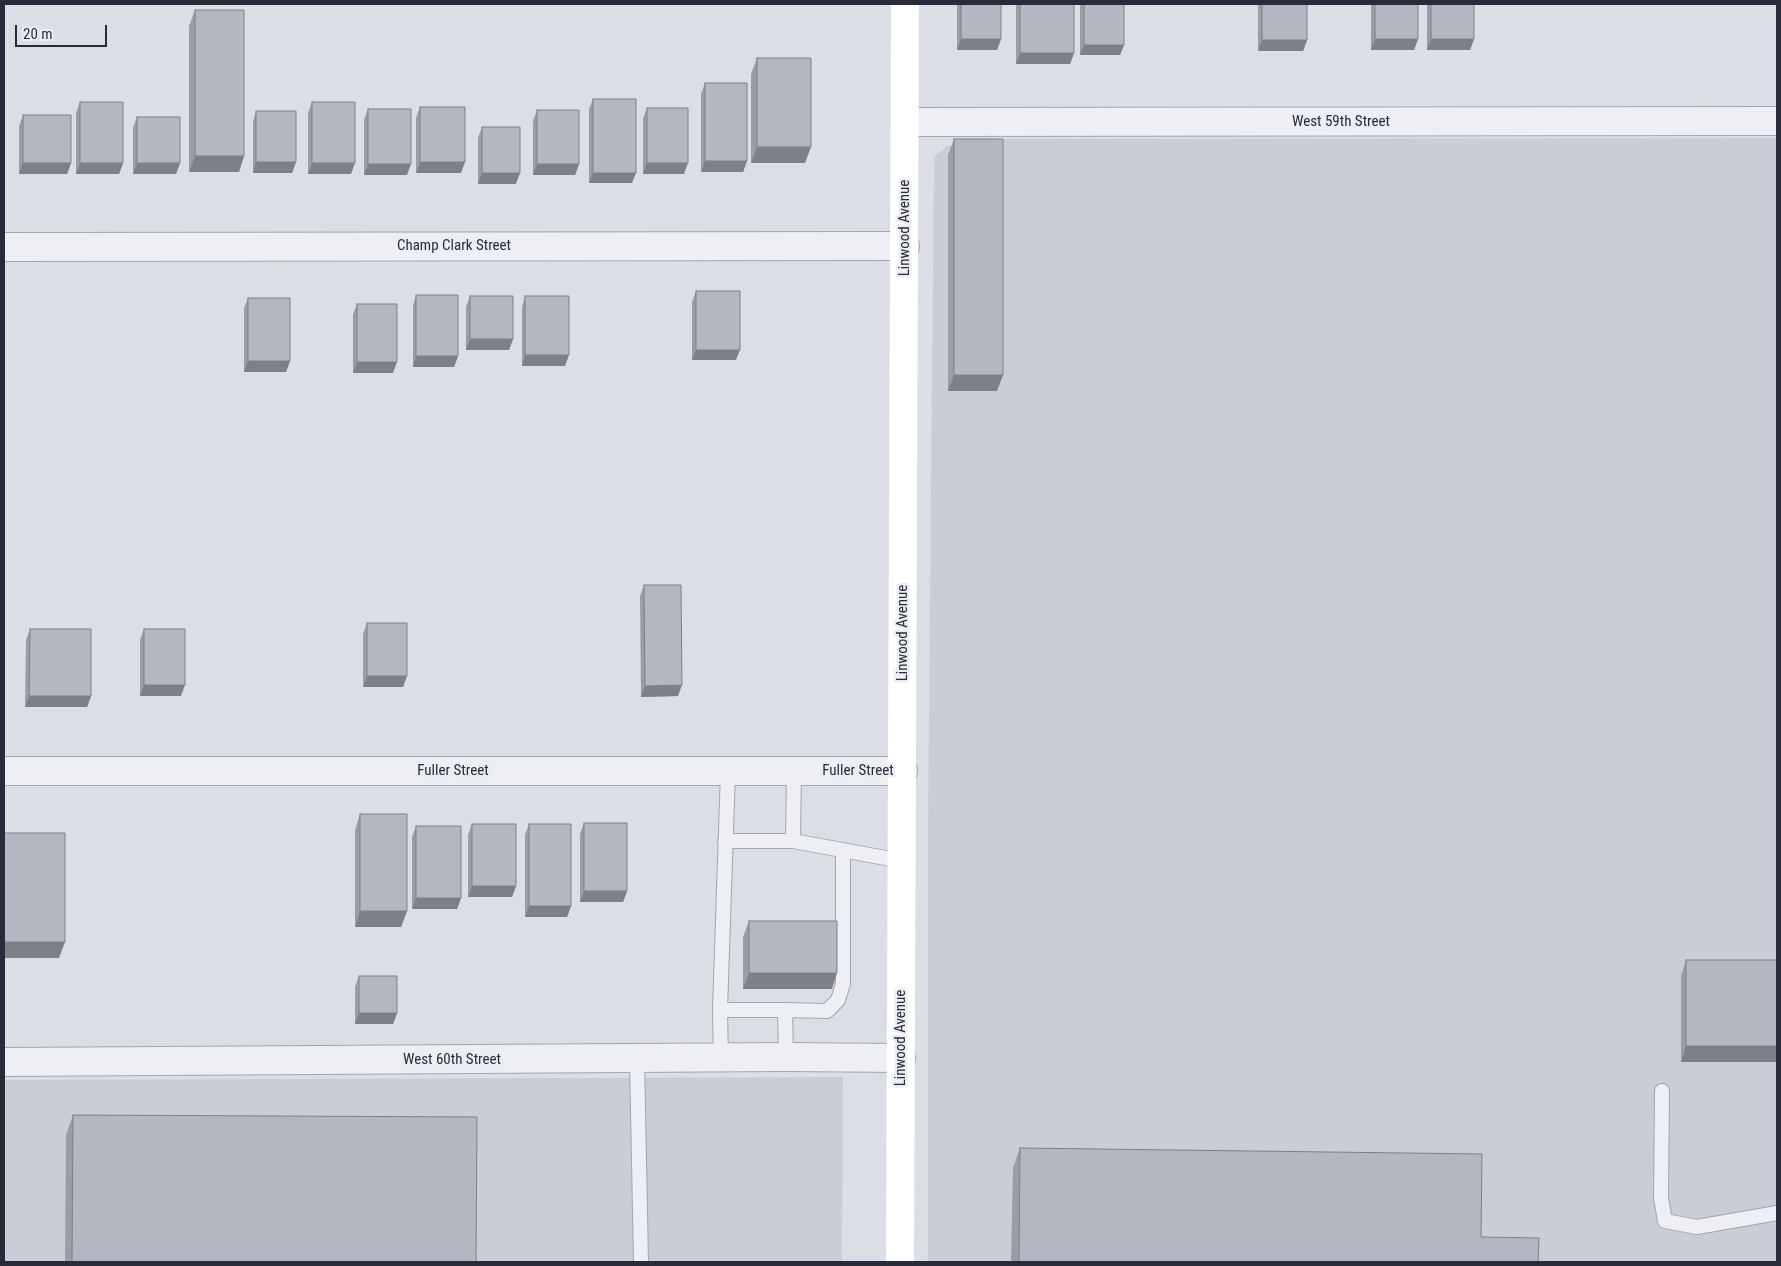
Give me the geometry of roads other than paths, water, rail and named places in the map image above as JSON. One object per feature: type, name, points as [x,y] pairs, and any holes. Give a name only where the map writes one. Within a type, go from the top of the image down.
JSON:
[{"type":"main road","name":"Linwood Avenue","points":[[900,1262],[905,4]]},
{"type":"street","name":"West 59th Street","points":[[906,122],[1777,121]]},
{"type":"street","name":"Champ Clark Street","points":[[4,247],[905,246]]},
{"type":"street","name":"Fuller Street","points":[[4,771],[902,771]]},
{"type":"street","name":"West 60th Street","points":[[4,1062],[721,1059],[786,1057],[901,1058]]},
{"type":"lane","points":[[721,1059],[720,1010],[728,771]]},
{"type":"lane","points":[[793,841],[794,771]]},
{"type":"lane","points":[[725,841],[793,841],[902,861]]},
{"type":"lane","points":[[720,1010],[827,1011],[838,1000],[843,984],[843,850]]},
{"type":"lane","points":[[785,1010],[786,1057]]},
{"type":"lane","points":[[637,1059],[641,1262]]},
{"type":"lane","points":[[1662,1091],[1661,1198],[1664,1221],[1697,1227],[1777,1212]]}]
